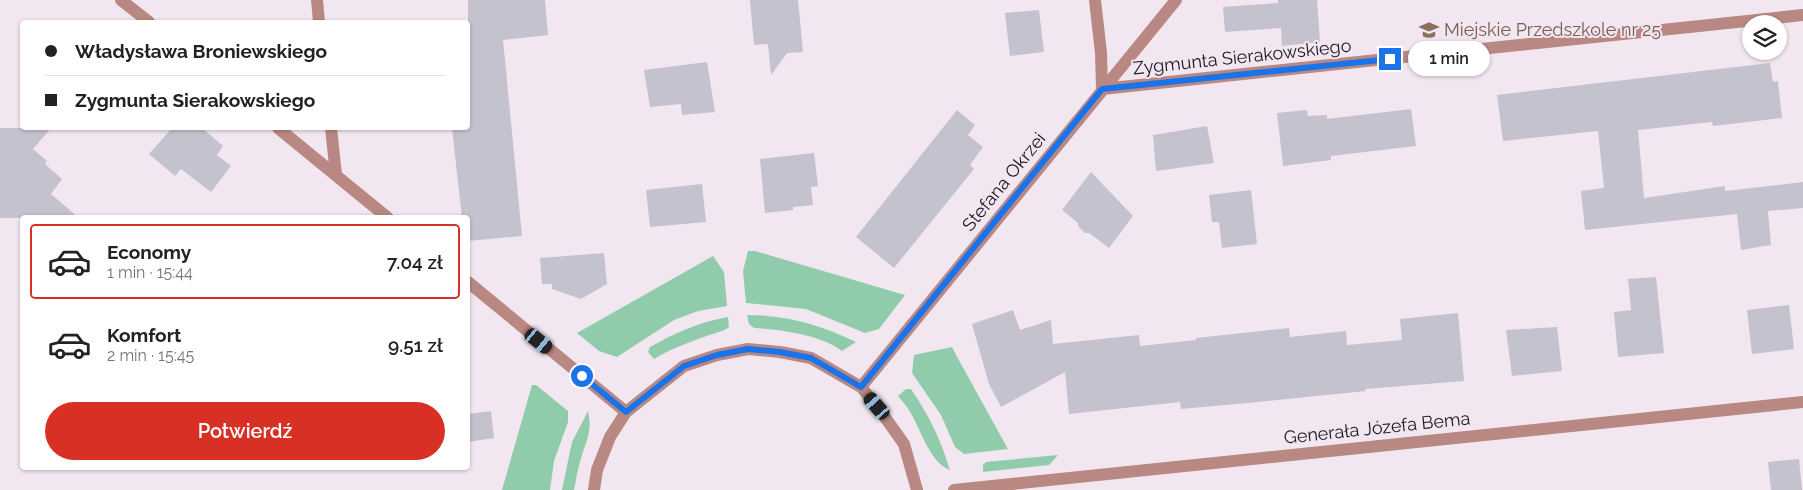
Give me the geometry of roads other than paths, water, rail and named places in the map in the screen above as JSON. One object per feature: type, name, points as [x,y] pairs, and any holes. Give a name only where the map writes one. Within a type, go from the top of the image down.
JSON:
[{"type":"street","points":[[121,0],[146,20]]},
{"type":"street","points":[[317,0],[319,20]]},
{"type":"street","points":[[1095,0],[1101,53],[1102,89]]},
{"type":"street","name":"Stefana Okrzei","points":[[861,387],[1176,0]]},
{"type":"street","name":"Zygmunta Sierakowskiego","points":[[1102,89],[1803,15]]},
{"type":"street","points":[[280,130],[384,215]]},
{"type":"street","points":[[331,130],[336,175]]},
{"type":"street","points":[[470,284],[626,412]]},
{"type":"street","points":[[594,490],[597,470],[610,438],[626,412],[684,366],[717,355],[748,349],[780,352],[811,358],[861,387],[904,444],[917,490]]},
{"type":"street","name":"Generała Józefa Bema","points":[[954,490],[1803,402]]},
{"type":"place","name":"Miejskie Przedszkole nr 25","points":[[1429,30]]}]
